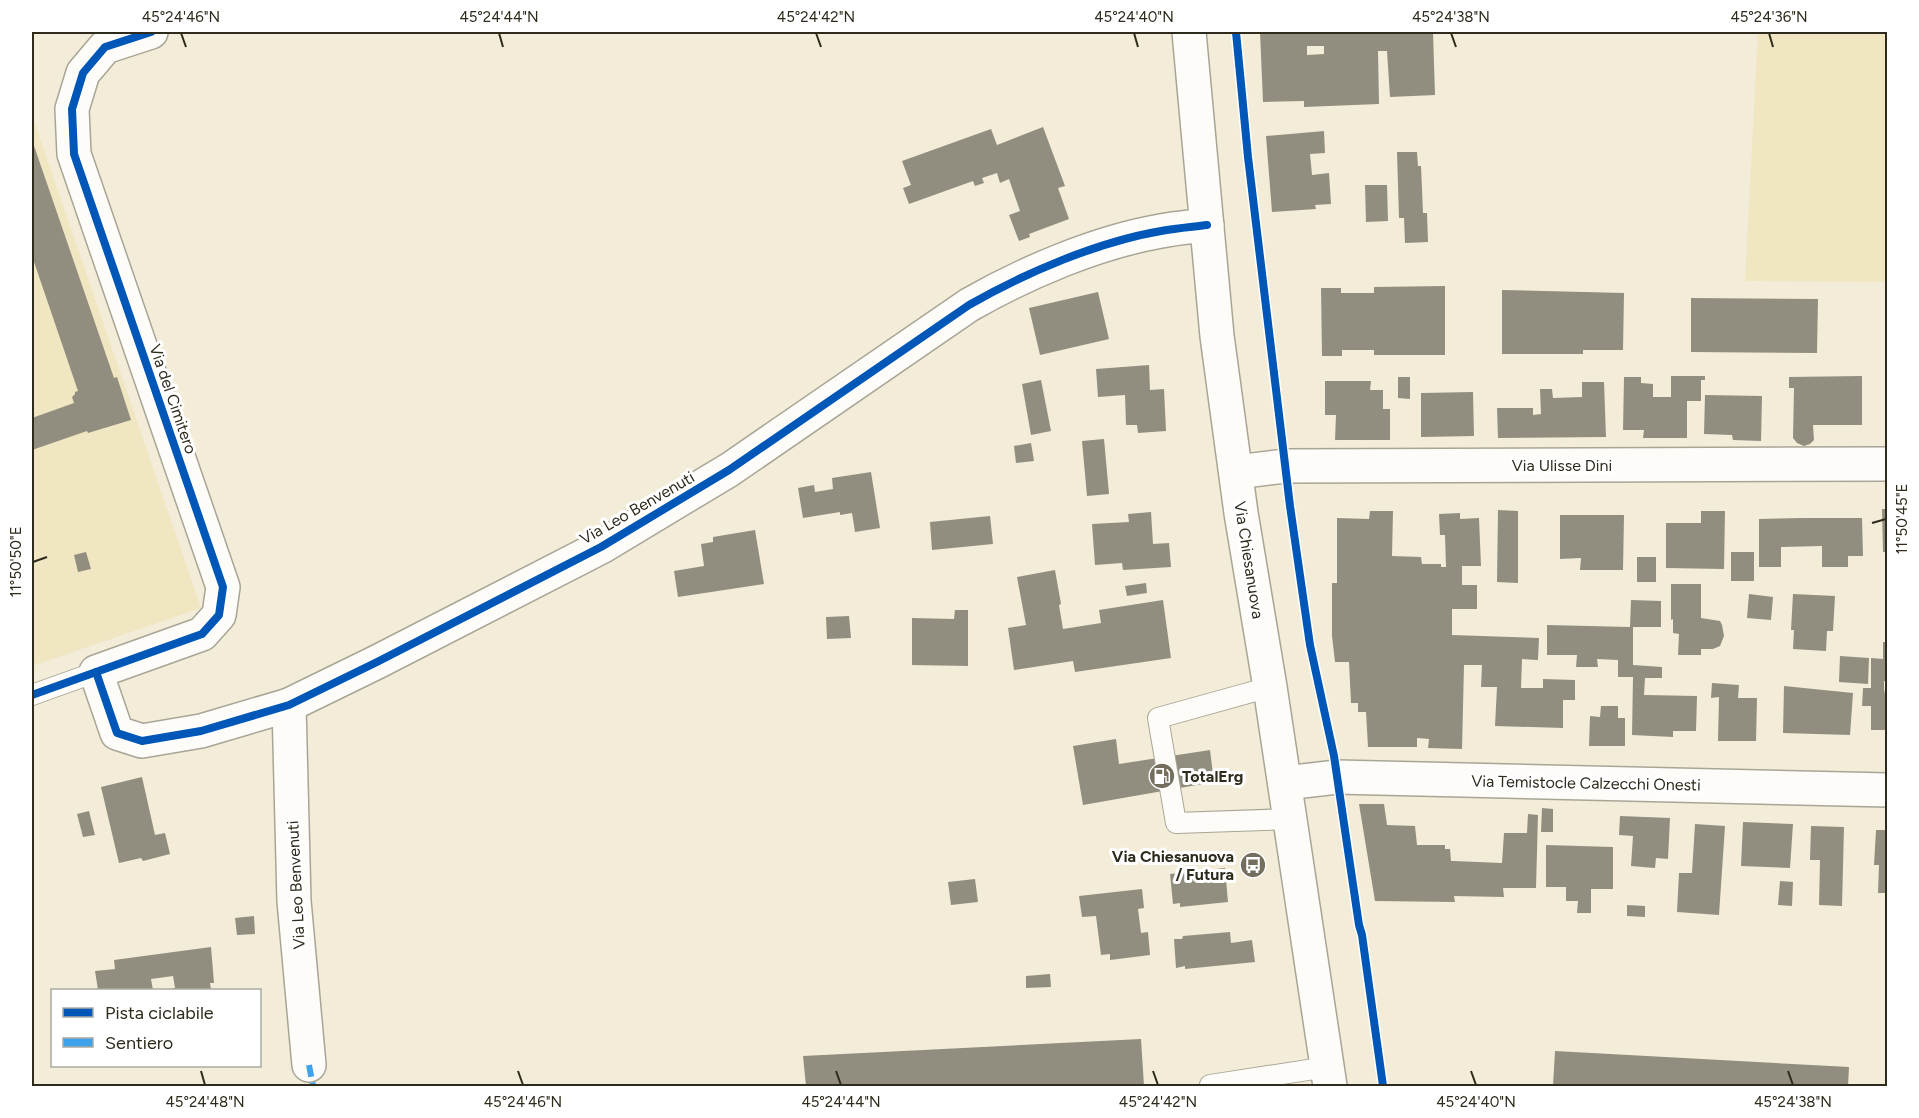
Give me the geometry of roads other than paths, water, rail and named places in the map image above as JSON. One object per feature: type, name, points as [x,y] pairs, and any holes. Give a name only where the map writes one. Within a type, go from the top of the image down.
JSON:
[{"type":"street","name":"Via del Cimitero","points":[[96,672],[202,634],[219,615],[223,587],[74,154],[72,109],[83,73],[105,47],[151,32]]},
{"type":"street","name":"Via Chiesanuova","points":[[1189,32],[1217,336],[1241,513],[1270,687],[1329,1077]]},
{"type":"street","name":"Via Leo Benvenuti","points":[[96,672],[117,733],[142,741],[201,731],[289,705],[601,547],[729,470],[969,305],[996,289],[1031,273],[1111,243],[1161,231],[1206,225]]},
{"type":"street","name":"Via Ulisse Dini","points":[[1236,472],[1285,466],[1887,464]]},
{"type":"street","name":"Via Leo Benvenuti","points":[[289,705],[294,901],[309,1065]]},
{"type":"street","name":"Via Temistocle Calzecchi Onesti","points":[[1284,783],[1337,777],[1887,790]]},
{"type":"lane","name":"Via del Cimitero","points":[[32,695],[96,672]]},
{"type":"lane","points":[[1270,687],[1158,718],[1176,823],[1290,819]]},
{"type":"lane","points":[[1210,1085],[1329,1077]]},
{"type":"place","name":"TotalErg","points":[[1162,776]]},
{"type":"place","name":"Via Chiesanuova / Futura","points":[[1253,865]]}]
